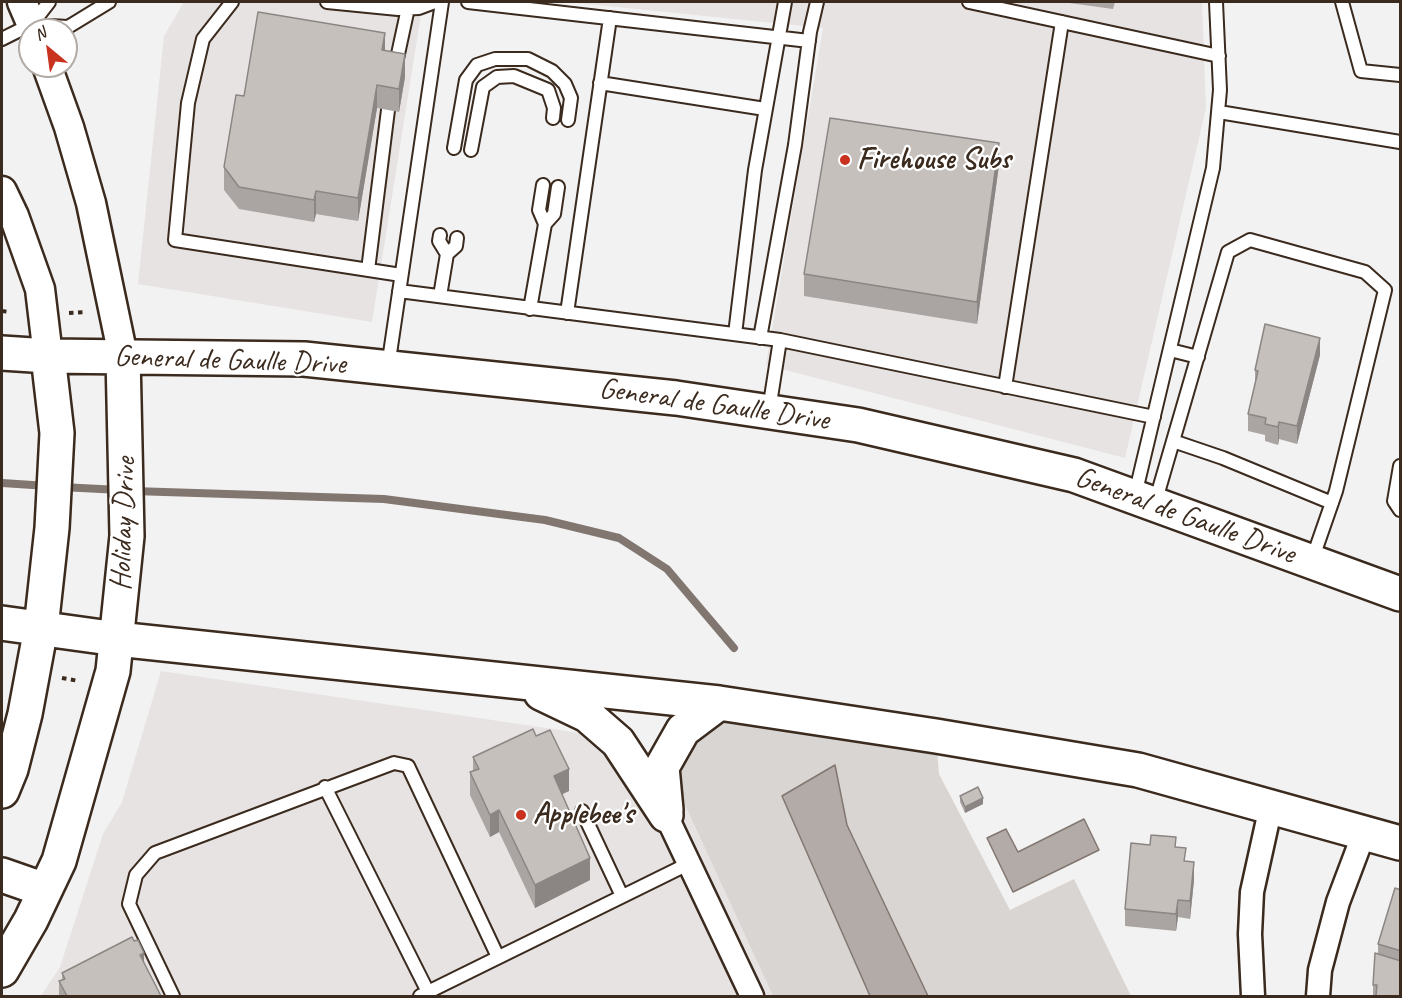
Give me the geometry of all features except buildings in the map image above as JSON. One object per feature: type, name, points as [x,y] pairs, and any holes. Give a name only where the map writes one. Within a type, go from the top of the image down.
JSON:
[{"type":"main road","name":"General de Gaulle Drive","points":[[2,352],[48,356],[304,359],[676,398],[858,424],[938,441],[1074,475],[1401,594]]},
{"type":"main road","points":[[2,791],[11,769],[25,714],[41,628],[52,528],[57,433],[48,356]]},
{"type":"main road","name":"Holiday Drive","points":[[2,970],[59,861],[113,671],[127,536],[127,440],[123,356]]},
{"type":"main road","points":[[2,623],[117,639],[719,703],[1137,770],[1401,843]]},
{"type":"main road","points":[[518,682],[587,715],[618,742],[666,814]]},
{"type":"main road","points":[[666,814],[662,767],[683,730],[719,703]]},
{"type":"main road","points":[[2,875],[45,890]]},
{"type":"street","name":"Holiday Drive","points":[[51,78],[91,203],[123,356]]},
{"type":"street","points":[[2,191],[14,216],[40,289],[48,356]]},
{"type":"street","points":[[1253,996],[1250,934],[1252,892],[1271,806]]},
{"type":"street","points":[[666,814],[752,996]]},
{"type":"street","points":[[1318,996],[1320,970],[1338,902],[1364,833]]},
{"type":"lane","points":[[30,18],[49,2]]},
{"type":"lane","points":[[78,21],[109,2]]},
{"type":"lane","points":[[232,2],[203,39],[188,103],[175,240],[401,275]]},
{"type":"lane","points":[[327,2],[408,8],[435,2]]},
{"type":"lane","points":[[388,368],[442,2]]},
{"type":"lane","points":[[468,2],[550,6],[610,18],[809,41]]},
{"type":"lane","points":[[735,334],[755,170],[785,2]]},
{"type":"lane","points":[[760,338],[795,145],[809,41],[817,2]]},
{"type":"lane","points":[[969,2],[1219,56]]},
{"type":"lane","points":[[1145,500],[1154,417],[1213,168],[1219,112],[1216,2]]},
{"type":"lane","points":[[1342,2],[1361,71],[1401,75]]},
{"type":"lane","points":[[393,75],[408,8]]},
{"type":"lane","points":[[567,313],[610,18]]},
{"type":"lane","points":[[1005,387],[1062,22]]},
{"type":"lane","points":[[2,39],[18,27]]},
{"type":"lane","points":[[454,148],[466,80],[477,65],[495,59],[528,59],[552,71],[565,84],[571,98],[568,120]]},
{"type":"lane","points":[[471,150],[483,87],[497,77],[514,76],[548,90],[554,108],[553,118]]},
{"type":"lane","points":[[600,83],[765,109]]},
{"type":"lane","points":[[368,270],[388,110]]},
{"type":"lane","points":[[1219,112],[1401,142]]},
{"type":"lane","points":[[530,309],[544,224],[539,210],[543,185]]},
{"type":"lane","points":[[544,224],[554,214],[558,187]]},
{"type":"lane","points":[[440,296],[447,254],[440,241],[441,235]]},
{"type":"lane","points":[[447,254],[456,246],[457,238]]},
{"type":"lane","points":[[1145,500],[1173,441],[1228,252],[1250,240],[1365,272],[1385,290],[1332,503],[1312,561]]},
{"type":"lane","points":[[399,291],[780,340],[1154,417]]},
{"type":"lane","points":[[769,412],[780,340]]},
{"type":"lane","points":[[1170,350],[1198,357]]},
{"type":"lane","points":[[1173,441],[1223,458],[1332,503]]},
{"type":"lane","points":[[1401,466],[1394,501],[1401,510]]},
{"type":"lane","points":[[173,996],[129,904],[136,875],[155,853],[325,787],[394,763],[408,766],[498,957]]},
{"type":"lane","points":[[325,787],[426,995],[690,863]]},
{"type":"lane","points":[[582,811],[622,896]]},
{"type":"path","points":[[2,311],[9,312]]},
{"type":"path","points":[[62,313],[94,312]]},
{"type":"shaded area","points":[[184,2],[423,2],[372,322],[138,284],[164,36]]},
{"type":"shaded area","points":[[567,2],[1202,2],[1206,108],[1125,458],[766,365],[823,28]]},
{"type":"shaded area","points":[[161,671],[580,733],[686,807],[773,996],[41,996],[60,967],[103,834],[122,802]]},
{"type":"shaded area","points":[[719,703],[936,736],[939,774],[1010,910],[1074,879],[1131,996],[928,996],[847,825],[835,765],[782,796],[870,996],[773,996],[686,807],[664,792]]},
{"type":"shaded area","points":[[835,765],[847,825],[928,996],[870,996],[782,796]]},
{"type":"shaded area","points":[[1084,819],[1099,850],[1013,892],[987,838],[1006,829],[1018,852]]},
{"type":"waterway","points":[[2,483],[48,486]]},
{"type":"waterway","points":[[61,487],[120,490]]},
{"type":"waterway","points":[[133,491],[384,499],[545,520],[619,538],[667,569],[734,648]]},
{"type":"place","name":"Firehouse Subs","points":[[845,160]]},
{"type":"place","name":"Applebee's","points":[[521,815]]}]
